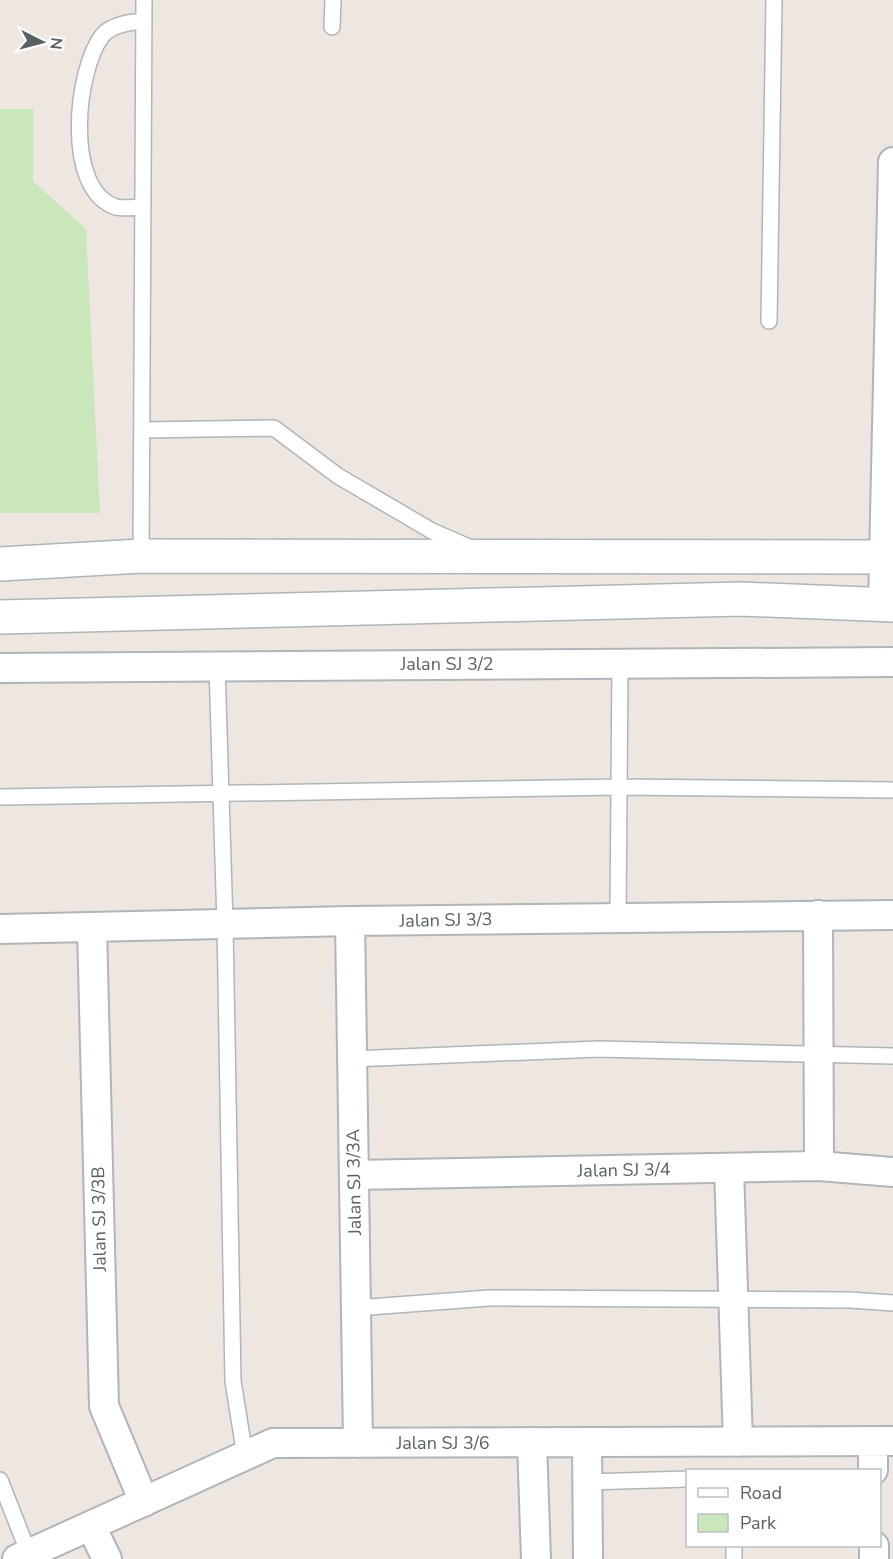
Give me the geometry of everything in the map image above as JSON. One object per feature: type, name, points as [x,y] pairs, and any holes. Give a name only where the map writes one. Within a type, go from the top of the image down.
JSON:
[{"type":"street","points":[[0,617],[741,599],[888,604],[893,162]]},
{"type":"street","points":[[0,564],[141,556],[888,557]]},
{"type":"street","name":"Jalan SJ 3/2","points":[[0,668],[893,662]]},
{"type":"street","points":[[818,915],[819,1166]]},
{"type":"street","name":"Jalan SJ 3/3","points":[[0,929],[350,921],[893,915]]},
{"type":"street","name":"Jalan SJ 3/3A","points":[[350,921],[358,1443]]},
{"type":"street","name":"Jalan SJ 3/3B","points":[[92,927],[104,1406],[144,1502]]},
{"type":"street","name":"Jalan SJ 3/4","points":[[354,1175],[819,1166],[893,1172]]},
{"type":"street","points":[[729,1168],[738,1442]]},
{"type":"street","points":[[532,1442],[536,1559]]},
{"type":"street","points":[[873,1469],[883,1442]]},
{"type":"street","name":"Jalan SJ 3/6","points":[[23,1556],[273,1443],[883,1442]]},
{"type":"street","points":[[587,1443],[588,1559]]},
{"type":"street","points":[[91,1526],[107,1559]]},
{"type":"lane","points":[[141,556],[144,0]]},
{"type":"lane","points":[[332,27],[333,0]]},
{"type":"lane","points":[[769,321],[774,0]]},
{"type":"lane","points":[[143,207],[116,207],[98,195],[85,173],[80,136],[81,97],[89,61],[103,34],[123,23],[144,21]]},
{"type":"lane","points":[[142,430],[274,428],[338,476],[432,531],[490,557]]},
{"type":"lane","points":[[618,918],[620,663]]},
{"type":"lane","points":[[217,666],[225,924],[232,1381],[245,1456]]},
{"type":"lane","points":[[0,796],[619,787],[893,790]]},
{"type":"lane","points":[[352,1059],[599,1049],[893,1056]]},
{"type":"lane","points":[[356,1308],[489,1298],[733,1299],[893,1303]]},
{"type":"lane","points":[[587,1482],[686,1479]]},
{"type":"lane","points":[[0,1480],[23,1556]]},
{"type":"green space","points":[[0,109],[33,109],[33,181],[86,229],[100,513],[0,513]]}]
